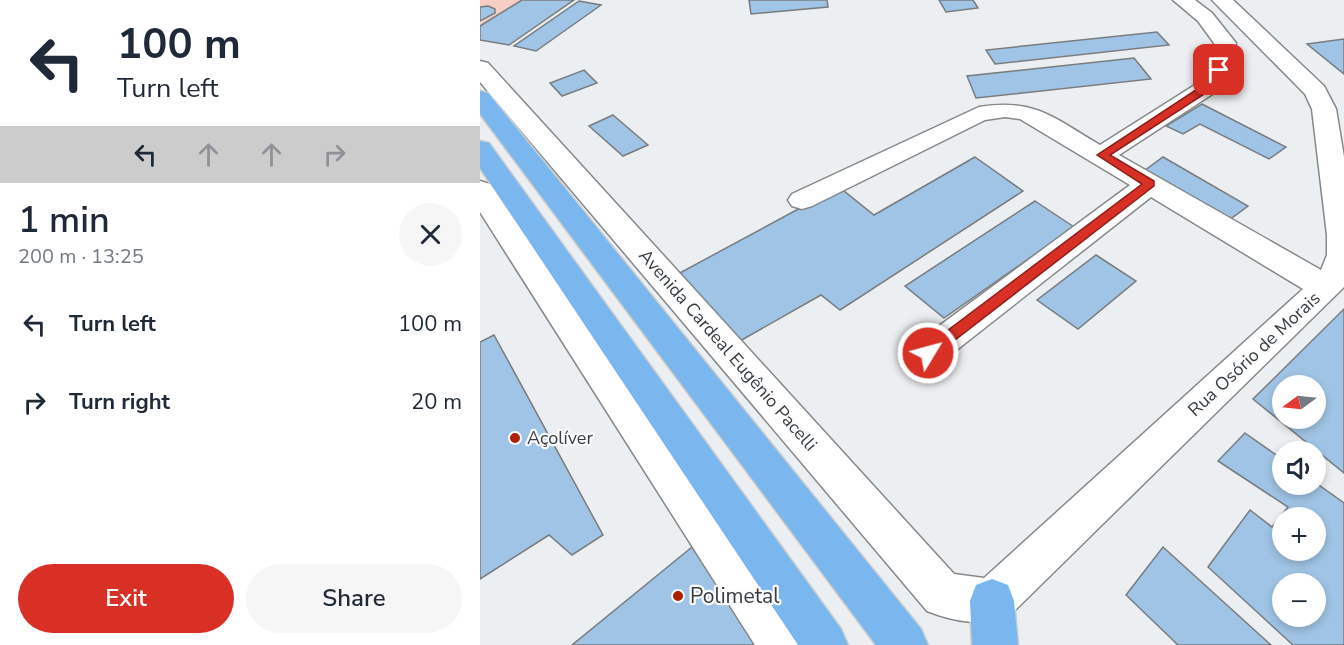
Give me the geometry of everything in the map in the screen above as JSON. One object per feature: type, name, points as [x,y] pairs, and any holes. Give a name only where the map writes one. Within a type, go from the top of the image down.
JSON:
[{"type":"highway","name":"Avenida Cardeal Eugênio Pacelli","points":[[480,98],[905,645]]},
{"type":"highway","points":[[480,149],[825,645]]},
{"type":"highway","points":[[992,601],[995,645]]},
{"type":"street","points":[[1102,155],[1206,88],[1219,70],[1225,43],[1205,17],[1183,0]]},
{"type":"street","name":"Rua Osório de Morais","points":[[992,601],[1332,281],[1342,255],[1342,235],[1324,109],[1316,91],[1222,0]]},
{"type":"street","name":"Avenida Cardeal Eugênio Pacelli","points":[[480,68],[943,595],[992,601]]},
{"type":"street","points":[[802,200],[979,114],[1005,110],[1026,113],[1325,286]]},
{"type":"street","points":[[928,353],[1150,183]]},
{"type":"street","points":[[480,190],[782,645]]},
{"type":"shaded area","points":[[480,0],[522,0],[480,26]]},
{"type":"building","points":[[522,0],[574,0],[509,45],[480,40],[480,26]]},
{"type":"building","points":[[749,0],[827,0],[828,7],[751,14]]},
{"type":"building","points":[[939,0],[973,0],[978,8],[946,12]]},
{"type":"building","points":[[579,1],[601,5],[536,51],[514,46]]},
{"type":"building","points":[[488,6],[495,9],[495,13],[480,21],[480,7]]},
{"type":"building","points":[[1157,32],[1169,45],[995,64],[986,50]]},
{"type":"building","points":[[1344,39],[1344,74],[1307,44]]},
{"type":"building","points":[[1134,58],[1151,79],[976,98],[967,76]]},
{"type":"building","points":[[584,70],[597,83],[562,96],[550,83]]},
{"type":"building","points":[[1202,104],[1286,147],[1269,159],[1200,124],[1183,134],[1166,126]]},
{"type":"building","points":[[613,115],[648,145],[623,156],[589,126]]},
{"type":"building","points":[[975,157],[1023,191],[840,310],[821,295],[740,341],[678,274],[839,187],[874,215]]},
{"type":"building","points":[[1163,157],[1248,206],[1229,220],[1144,171]]},
{"type":"building","points":[[1035,201],[1074,227],[944,318],[905,286]]},
{"type":"building","points":[[1096,255],[1136,281],[1078,329],[1037,300]]},
{"type":"building","points":[[1344,309],[1344,473],[1326,458],[1326,441],[1305,441],[1290,429],[1326,429],[1326,375],[1277,375]]},
{"type":"building","name":"Açolíver","points":[[494,335],[603,535],[572,555],[549,535],[480,579],[480,342]]},
{"type":"building","points":[[1272,380],[1272,414],[1253,399]]},
{"type":"building","points":[[1245,433],[1272,452],[1272,495],[1326,495],[1326,490],[1344,503],[1344,645],[1293,645],[1273,627],[1326,627],[1326,573],[1272,573],[1272,626],[1208,567],[1250,510],[1272,527],[1272,561],[1326,561],[1326,507],[1288,507],[1218,461]]},
{"type":"building","name":"Polimetal","points":[[692,547],[757,645],[572,645]]},
{"type":"building","points":[[1163,547],[1271,645],[1178,645],[1126,595]]},
{"type":"place","name":"Açolíver","points":[[515,438]]},
{"type":"place","name":"Polimetal","points":[[678,596]]},
{"type":"route","points":[[928,353],[1150,183],[1102,155],[1206,88],[1219,70]]}]
